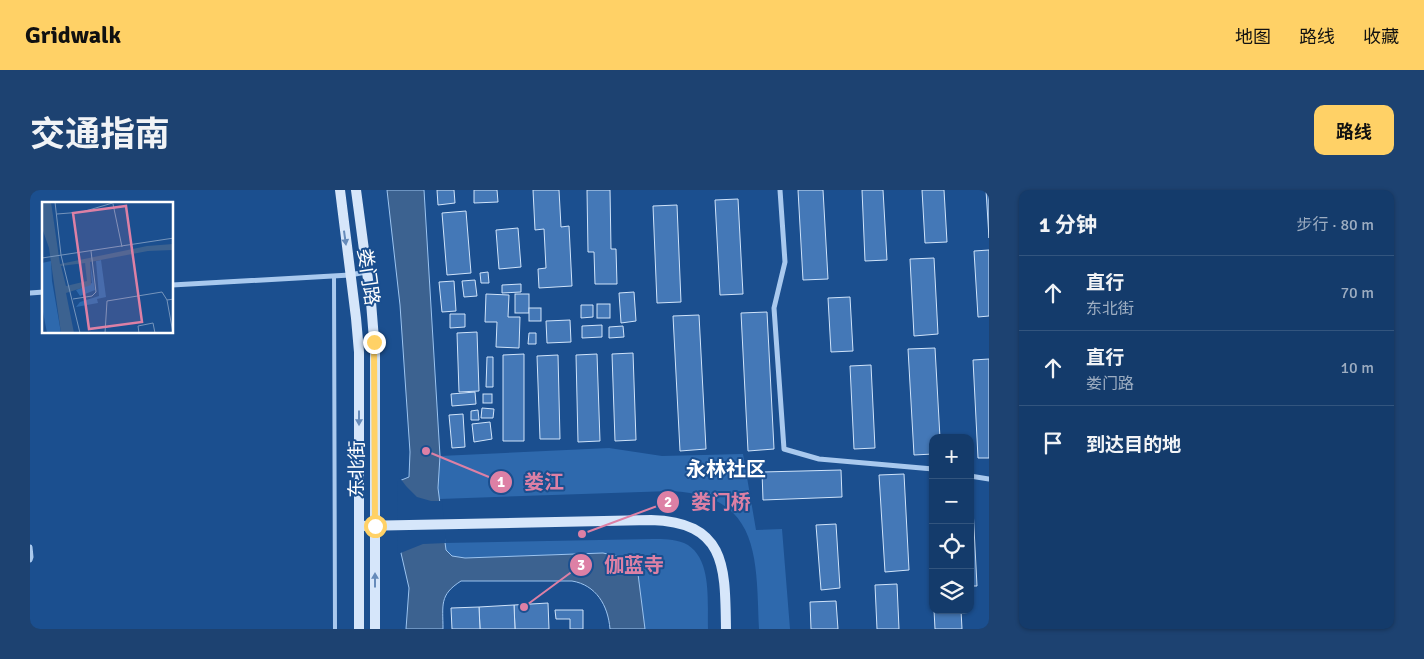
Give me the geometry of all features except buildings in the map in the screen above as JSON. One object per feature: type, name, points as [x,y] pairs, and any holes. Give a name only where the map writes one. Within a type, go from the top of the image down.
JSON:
[{"type":"main road","name":"娄门路","points":[[340,190],[358,331],[358,370]]},
{"type":"main road","name":"娄门路","points":[[356,190],[374,330],[375,370]]},
{"type":"main road","name":"东北街","points":[[358,370],[359,629]]},
{"type":"main road","name":"东北街","points":[[375,370],[375,629]]},
{"type":"main road","points":[[358,526],[651,520],[677,523],[692,528],[708,539],[719,556],[725,584],[726,629]]},
{"type":"street","points":[[780,190],[785,262],[774,308],[784,449],[819,459],[929,468]]},
{"type":"street","points":[[174,285],[350,275],[366,272]]},
{"type":"street","points":[[974,477],[989,479]]},
{"type":"street","points":[[30,547],[32,557],[30,560]]},
{"type":"lane","points":[[334,276],[335,629]]},
{"type":"shaded area","points":[[387,190],[424,190],[440,456],[438,488],[446,550],[452,556],[465,558],[603,553],[621,557],[638,574],[645,629],[610,629],[607,612],[603,604],[594,592],[580,583],[572,581],[461,581],[449,591],[444,601],[443,629],[406,629],[409,588],[401,553],[399,481],[409,477],[410,452],[400,305]]},
{"type":"shaded area","points":[[609,448],[662,456],[743,454],[756,530],[782,529],[790,629],[759,629],[757,578],[754,556],[748,535],[738,518],[722,504],[700,495],[671,491],[439,499],[440,456]]},
{"type":"shaded area","points":[[653,539],[684,543],[693,549],[700,558],[704,569],[708,594],[708,629],[645,629],[638,574],[612,554],[465,558],[452,556],[446,550],[444,543]]},
{"type":"pier","points":[[400,478],[417,497],[431,501],[442,501],[446,543],[423,544],[398,554],[397,481]]},
{"type":"place","name":"娄江","points":[[426,451]]},
{"type":"place","name":"娄门桥","points":[[582,534]]},
{"type":"place","name":"伽蓝寺","points":[[524,607]]},
{"type":"district","name":"永林社区","points":[[726,469]]},
{"type":"route","points":[[374,342],[375,526]]}]
